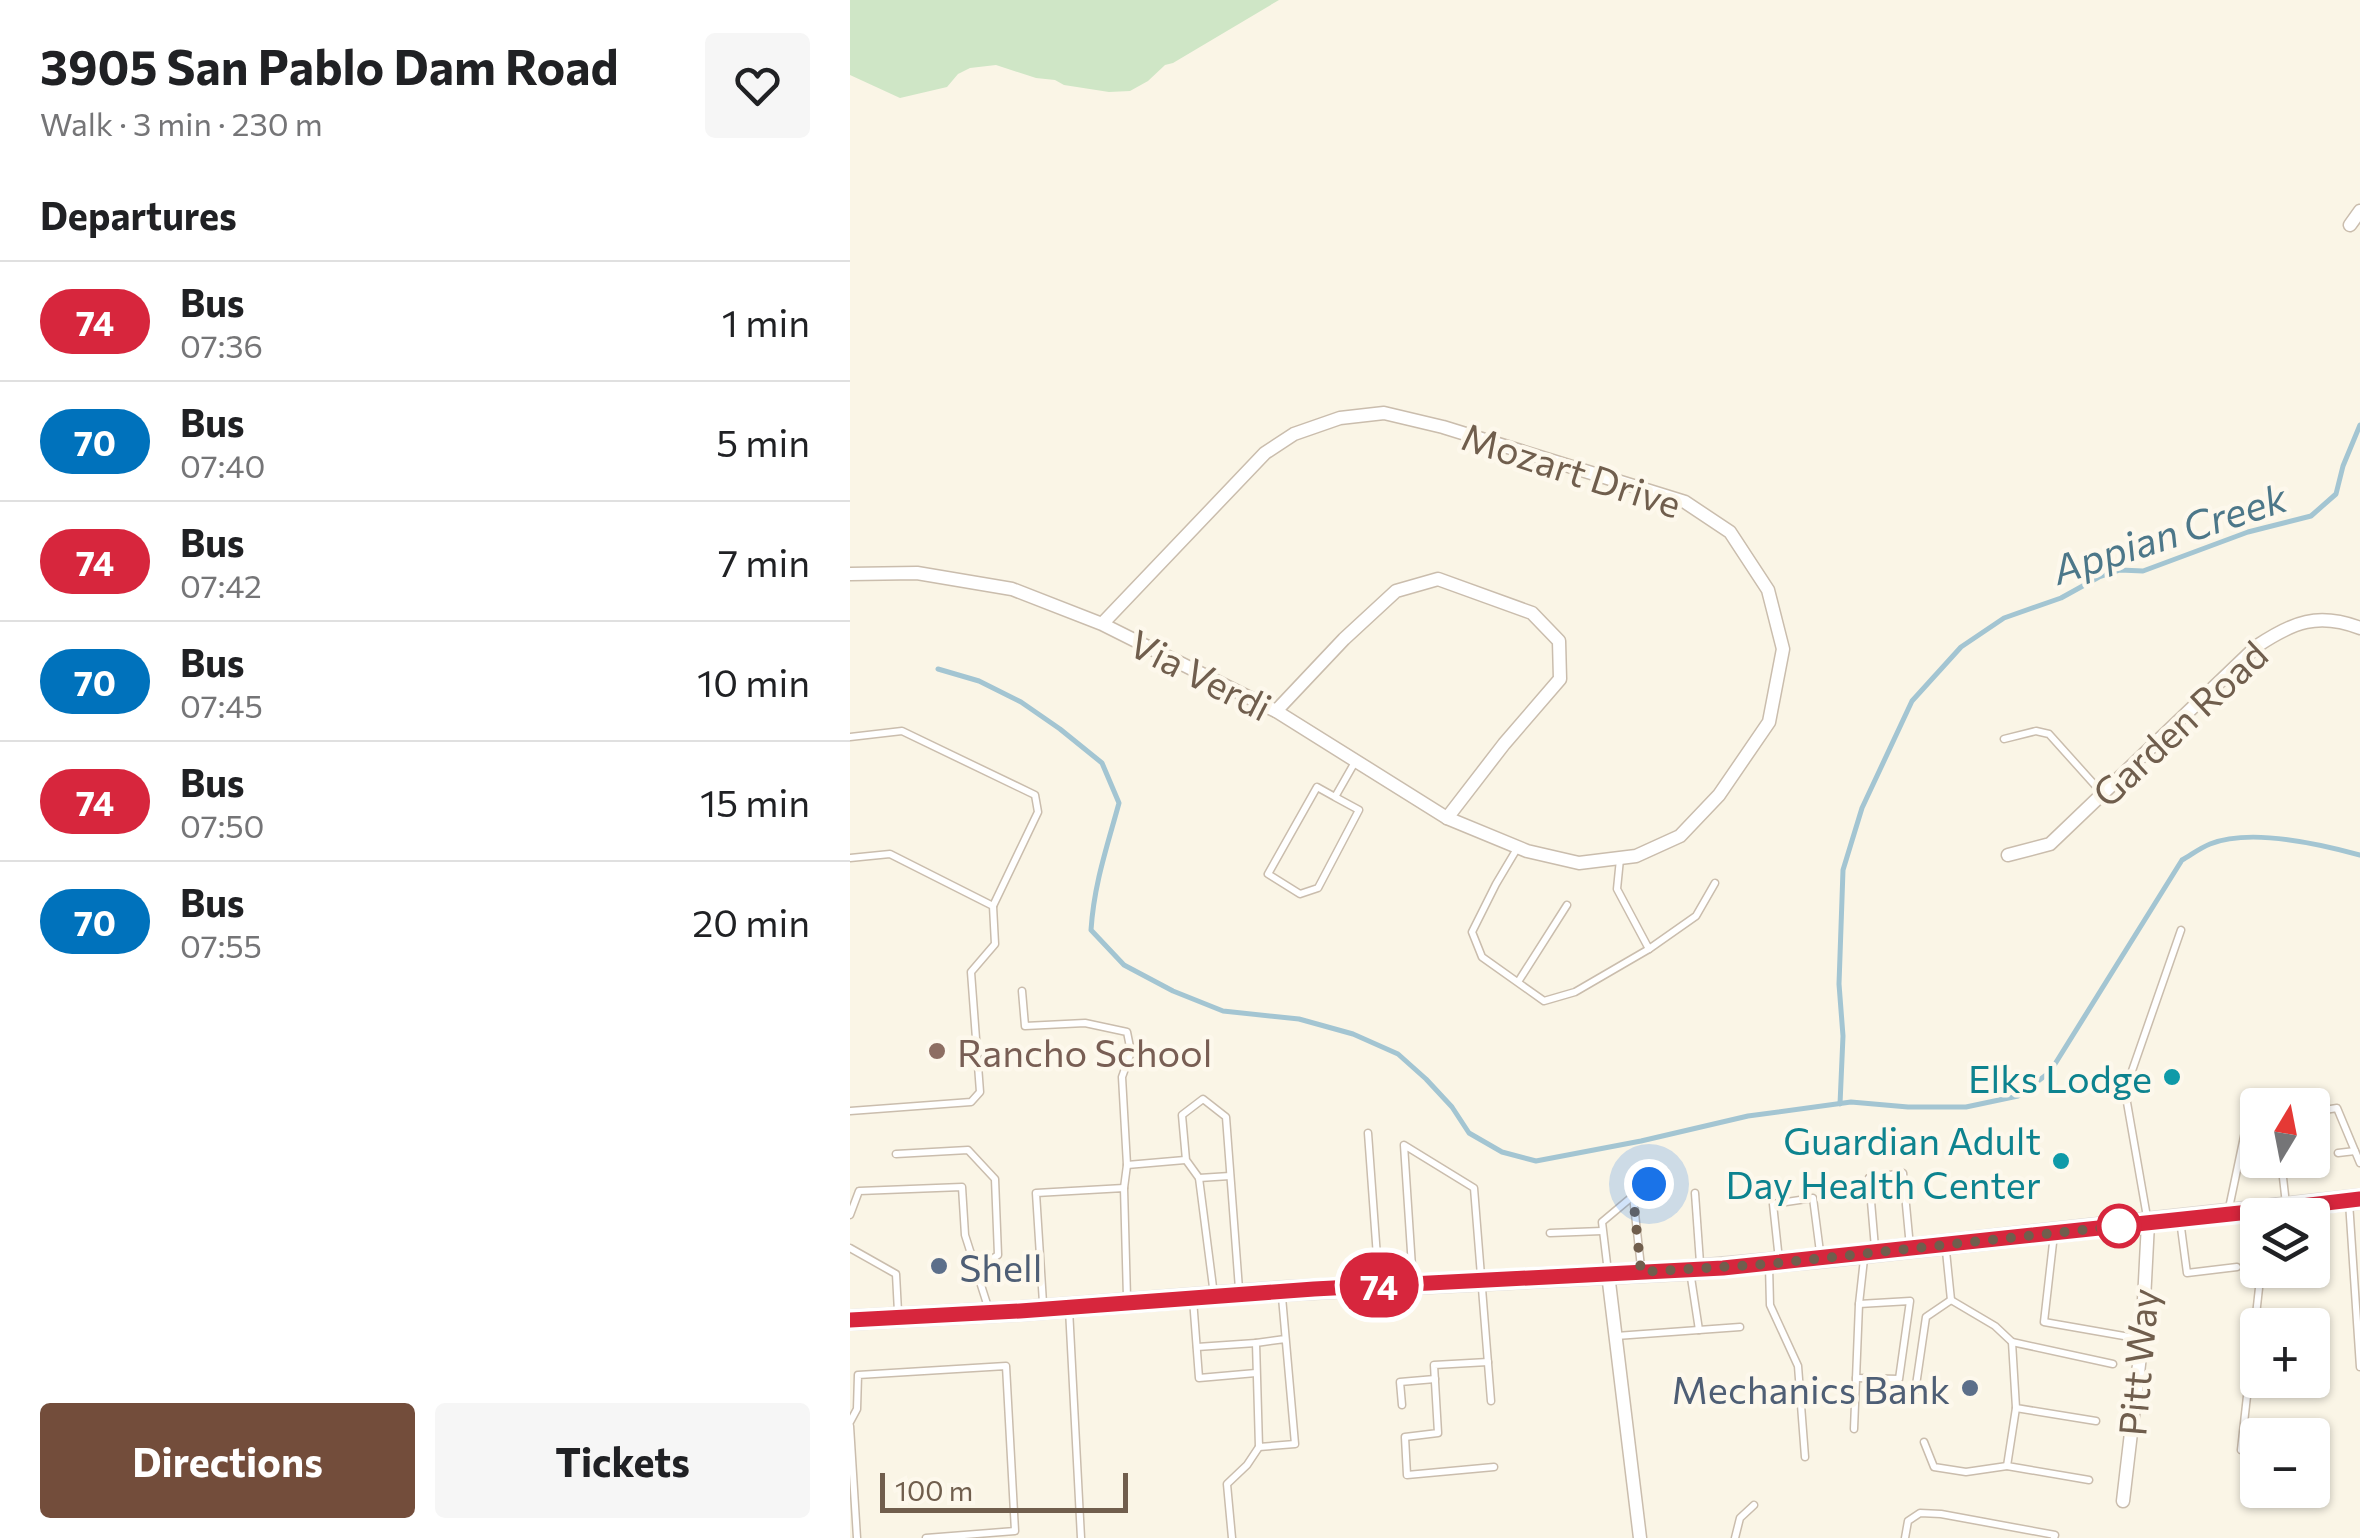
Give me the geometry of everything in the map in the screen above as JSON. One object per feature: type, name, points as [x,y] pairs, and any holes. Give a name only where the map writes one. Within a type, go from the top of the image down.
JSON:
[{"type":"main road","points":[[2330,1203],[2355,1200]]},
{"type":"main road","points":[[850,1320],[1379,1285],[1695,1270],[2240,1213]]},
{"type":"street","points":[[2350,224],[2360,211]]},
{"type":"street","name":"Mozart Drive","points":[[1102,624],[1265,452],[1294,434],[1340,418],[1384,413],[1413,420],[1685,502],[1730,532],[1768,590],[1782,649],[1769,722],[1719,795],[1680,836],[1636,856],[1579,863],[1523,849]]},
{"type":"street","name":"Via Verdi","points":[[850,574],[917,573],[1012,589],[1102,624],[1276,711],[1447,818],[1523,849]]},
{"type":"street","points":[[1276,711],[1396,591],[1438,579],[1532,613],[1558,641],[1560,679],[1447,818]]},
{"type":"street","name":"Garden Road","points":[[2008,855],[2050,844],[2257,646],[2296,623],[2319,619],[2360,628]]},
{"type":"street","name":"Pitt Way","points":[[2124,1501],[2142,1338],[2148,1223]]},
{"type":"street","points":[[1608,1274],[1640,1538]]},
{"type":"lane","points":[[2004,739],[2036,731],[2049,734],[2103,794]]},
{"type":"lane","points":[[850,737],[902,732],[1036,796],[1038,812],[993,906],[995,944],[971,972],[980,1092],[971,1102],[850,1111]]},
{"type":"lane","points":[[1335,797],[1356,761]]},
{"type":"lane","points":[[1317,787],[1335,797],[1359,810],[1318,888],[1300,894],[1268,874],[1317,787]]},
{"type":"lane","points":[[1523,849],[1496,884],[1472,932],[1482,957],[1544,1001],[1575,992],[1649,949],[1696,916],[1715,883]]},
{"type":"lane","points":[[850,858],[890,854],[993,906]]},
{"type":"lane","points":[[1620,858],[1617,890],[1649,949]]},
{"type":"lane","points":[[1518,982],[1567,905]]},
{"type":"lane","points":[[2148,1223],[2125,1091],[2181,930]]},
{"type":"lane","points":[[1022,990],[1025,1026],[1085,1022],[1127,1032],[1131,1052],[1122,1077],[1127,1165],[1127,1303]]},
{"type":"lane","points":[[1240,1294],[1226,1116],[1203,1100],[1182,1115],[1186,1160],[1199,1178],[1203,1297],[1197,1347],[1199,1378],[1256,1373]]},
{"type":"lane","points":[[2330,1109],[2338,1108],[2360,1162]]},
{"type":"lane","points":[[1368,1133],[1379,1285]]},
{"type":"lane","points":[[1413,1283],[1404,1145],[1474,1188],[1491,1401]]},
{"type":"lane","points":[[896,1154],[968,1150],[995,1179],[998,1254],[976,1270]]},
{"type":"lane","points":[[2338,1153],[2356,1151]]},
{"type":"lane","points":[[2228,1214],[2240,1159]]},
{"type":"lane","points":[[1127,1165],[1186,1160]]},
{"type":"lane","points":[[1608,1274],[1602,1222],[1665,1170]]},
{"type":"lane","points":[[1854,1429],[1859,1304],[1870,1253],[1869,1178],[1903,1174],[1910,1248]]},
{"type":"lane","points":[[1199,1178],[1230,1176]]},
{"type":"lane","points":[[850,1216],[859,1191],[962,1187],[965,1235],[990,1313]]},
{"type":"lane","points":[[1044,1309],[1036,1194],[1124,1188]]},
{"type":"lane","points":[[1695,1194],[1699,1330]]},
{"type":"lane","points":[[1633,1196],[1641,1272]]},
{"type":"lane","points":[[1804,1457],[1798,1366],[1770,1305],[1773,1204],[1814,1198],[1821,1258]]},
{"type":"lane","points":[[2355,1200],[2360,1367]]},
{"type":"lane","points":[[2180,1219],[2187,1273],[2237,1267]]},
{"type":"lane","points":[[1550,1233],[1602,1231]]},
{"type":"lane","points":[[2054,1233],[2044,1322],[2142,1338]]},
{"type":"lane","points":[[1946,1244],[1950,1300]]},
{"type":"lane","points":[[850,1248],[896,1274],[898,1318]]},
{"type":"lane","points":[[2245,1418],[2259,1288]]},
{"type":"lane","points":[[1259,1447],[1295,1444],[1282,1291]]},
{"type":"lane","points":[[1950,1300],[1995,1326],[2012,1342],[2113,1364]]},
{"type":"lane","points":[[1915,1392],[1926,1317],[1950,1300]]},
{"type":"lane","points":[[1856,1378],[1899,1379],[1910,1301],[1859,1304]]},
{"type":"lane","points":[[1068,1308],[1081,1538]]},
{"type":"lane","points":[[1615,1336],[1740,1326]]},
{"type":"lane","points":[[1197,1347],[1286,1339]]},
{"type":"lane","points":[[2007,1466],[2016,1408],[2012,1342]]},
{"type":"lane","points":[[1232,1538],[1227,1484],[1248,1465],[1259,1447],[1256,1343]]},
{"type":"lane","points":[[1488,1362],[1434,1365],[1438,1433],[1404,1437],[1407,1475],[1494,1467]]},
{"type":"lane","points":[[857,1538],[850,1424],[858,1410],[858,1375],[1006,1366],[1015,1531],[926,1538]]},
{"type":"lane","points":[[1402,1405],[1400,1382],[1435,1379]]},
{"type":"lane","points":[[2016,1408],[2096,1421]]},
{"type":"lane","points":[[1924,1442],[1934,1467],[1966,1472],[2007,1466],[2089,1480]]},
{"type":"lane","points":[[1735,1538],[1740,1518],[1754,1505]]},
{"type":"lane","points":[[1905,1538],[1908,1521],[1920,1513],[2055,1535],[2054,1538]]},
{"type":"lane","points":[[2002,1538],[2004,1526]]},
{"type":"green space","points":[[850,0],[1279,0],[1165,65],[1130,91],[1064,85],[996,65],[970,68],[958,74],[947,87],[900,98],[850,75]]},
{"type":"waterway","name":"Appian Creek","points":[[1840,1104],[1843,870],[1862,808],[1912,701],[1961,647],[2004,618],[2061,598],[2120,570],[2143,571],[2248,532],[2311,516],[2336,494],[2360,425]]},
{"type":"waterway","points":[[938,669],[979,681],[1021,702],[1102,763],[1119,803],[1098,881],[1091,930],[1124,965],[1223,1011],[1299,1019],[1353,1034],[1398,1054],[1452,1107],[1469,1133],[1502,1152],[1536,1161],[1748,1116],[1851,1102],[1966,1107],[2018,1096],[2050,1072],[2182,860],[2210,844],[2245,837],[2306,842],[2360,855]]},
{"type":"bus line","name":"74","points":[[850,1320],[1314,1289],[1723,1268],[2360,1199]]},
{"type":"place","name":"Rancho School","points":[[937,1051]]},
{"type":"place","name":"Elks Lodge","points":[[2172,1077]]},
{"type":"place","name":"Guardian Adult Day Health Center","points":[[2061,1161]]},
{"type":"place","name":"Shell","points":[[939,1266]]},
{"type":"place","name":"Mechanics Bank","points":[[1970,1388]]},
{"type":"route","points":[[1649,1184],[1633,1196],[1641,1272],[1769,1264],[2119,1226]]}]
